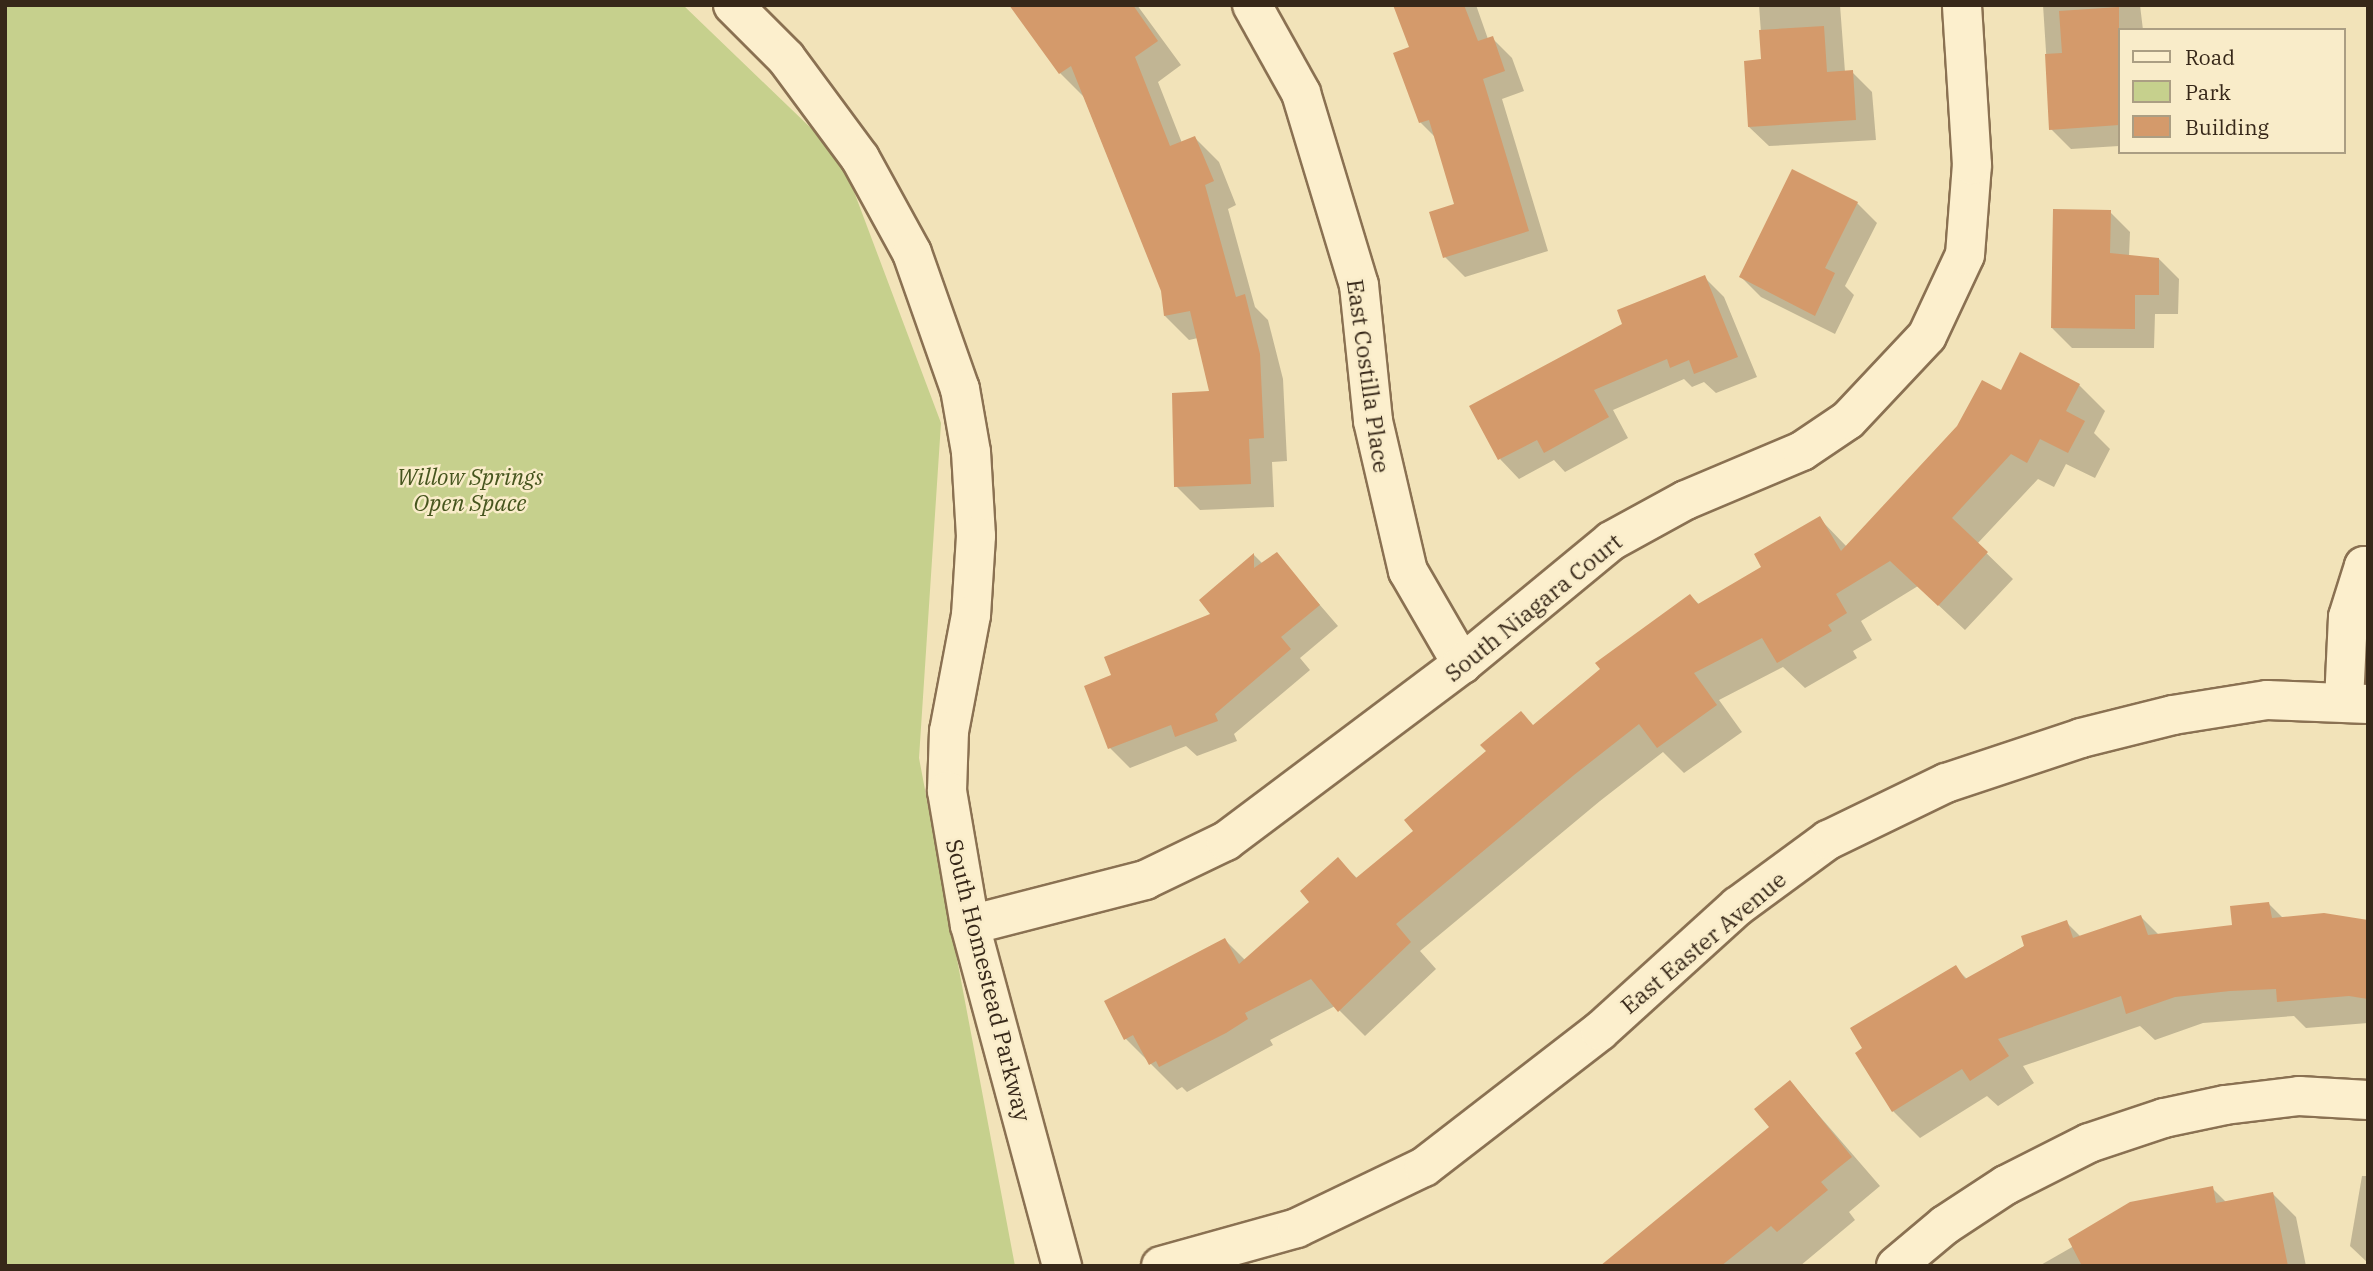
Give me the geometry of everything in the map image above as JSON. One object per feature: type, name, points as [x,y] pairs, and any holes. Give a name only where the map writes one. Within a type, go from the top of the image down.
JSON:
[{"type":"street","name":"South Homestead Parkway","points":[[733,5],[786,58],[860,158],[912,253],[960,390],[971,452],[976,536],[971,615],[949,731],[947,792],[970,925],[1062,1266]]},
{"type":"street","name":"East Costilla Place","points":[[1252,5],[1301,93],[1359,285],[1373,421],[1408,571],[1462,664]]},
{"type":"street","name":"South Niagara Court","points":[[970,925],[1145,880],[1226,842],[1462,664],[1611,541],[1686,500],[1802,451],[1848,420],[1927,336],[1965,255],[1972,165],[1962,5]]},
{"type":"street","points":[[2356,703],[2347,617],[2364,566],[2368,566]]},
{"type":"street","name":"East Easter Avenue","points":[[1161,1266],[1297,1228],[1424,1167],[1600,1031],[1738,906],[1828,840],[1945,783],[2081,738],[2173,715],[2267,700],[2356,703]]},
{"type":"street","points":[[1896,1266],[1945,1225],[2006,1185],[2089,1143],[2164,1118],[2225,1105],[2299,1097],[2368,1100]]},
{"type":"green space","name":"Willow Springs Open Space","points":[[5,5],[683,5],[841,157],[941,423],[919,758],[1015,1266],[5,1266]]},
{"type":"building","points":[[1009,5],[1133,5],[1158,41],[1135,57],[1170,146],[1195,136],[1214,181],[1205,185],[1236,297],[1245,294],[1260,354],[1264,438],[1249,439],[1251,484],[1174,487],[1172,393],[1209,391],[1190,311],[1164,316],[1161,291],[1071,66],[1059,74]]},
{"type":"building","points":[[1393,5],[1464,5],[1478,41],[1493,36],[1505,71],[1483,79],[1529,231],[1443,258],[1429,212],[1454,204],[1429,120],[1419,123],[1393,53],[1409,47]]},
{"type":"building","points":[[2119,7],[2118,125],[2049,130],[2045,54],[2062,53],[2059,11]]},
{"type":"building","points":[[1824,26],[1827,72],[1853,70],[1856,120],[1748,127],[1744,61],[1761,59],[1759,30]]},
{"type":"building","points":[[1792,169],[1858,202],[1825,268],[1835,273],[1815,316],[1739,277]]},
{"type":"building","points":[[2053,209],[2111,210],[2110,253],[2159,258],[2159,295],[2135,295],[2135,329],[2051,328]]},
{"type":"building","points":[[1705,275],[1738,357],[1694,374],[1689,360],[1670,368],[1667,359],[1594,390],[1609,417],[1544,453],[1537,440],[1498,460],[1469,406],[1622,324],[1617,310]]},
{"type":"building","points":[[2020,352],[2080,384],[2066,411],[2085,421],[2068,453],[2040,439],[2027,463],[2011,454],[1952,518],[1988,552],[1938,606],[1890,561],[1836,594],[1847,613],[1828,625],[1832,631],[1777,663],[1762,638],[1694,673],[1717,705],[1657,748],[1639,724],[1574,775],[1396,924],[1411,942],[1338,1012],[1311,979],[1245,1013],[1248,1019],[1226,1033],[1159,1067],[1156,1061],[1149,1065],[1133,1035],[1124,1040],[1104,1001],[1225,938],[1239,964],[1309,902],[1300,891],[1338,857],[1356,878],[1413,831],[1404,820],[1486,751],[1480,745],[1521,711],[1533,725],[1600,669],[1595,663],[1690,594],[1698,604],[1761,567],[1754,554],[1820,516],[1841,551],[1957,426],[1982,380],[2001,390]]},
{"type":"building","points":[[1277,552],[1320,605],[1281,637],[1291,649],[1215,714],[1218,721],[1175,737],[1171,725],[1108,749],[1084,686],[1111,675],[1104,657],[1210,614],[1199,600],[1254,553],[1254,568]]},
{"type":"building","points":[[2269,902],[2272,918],[2324,913],[2368,920],[2368,999],[2349,996],[2277,1002],[2276,989],[2230,991],[2175,997],[2126,1014],[2121,996],[1998,1039],[2009,1056],[1970,1081],[1962,1069],[1892,1112],[1855,1053],[1862,1048],[1850,1028],[1956,965],[1965,979],[2024,946],[2021,936],[2067,920],[2073,938],[2141,915],[2148,935],[2232,925],[2230,906]]},
{"type":"building","points":[[1790,1080],[1852,1157],[1821,1182],[1828,1190],[1777,1232],[1771,1226],[1721,1266],[1600,1266],[1769,1127],[1754,1109]]},
{"type":"building","points":[[2213,1186],[2216,1203],[2273,1192],[2288,1266],[2082,1266],[2068,1239],[2130,1202]]}]
